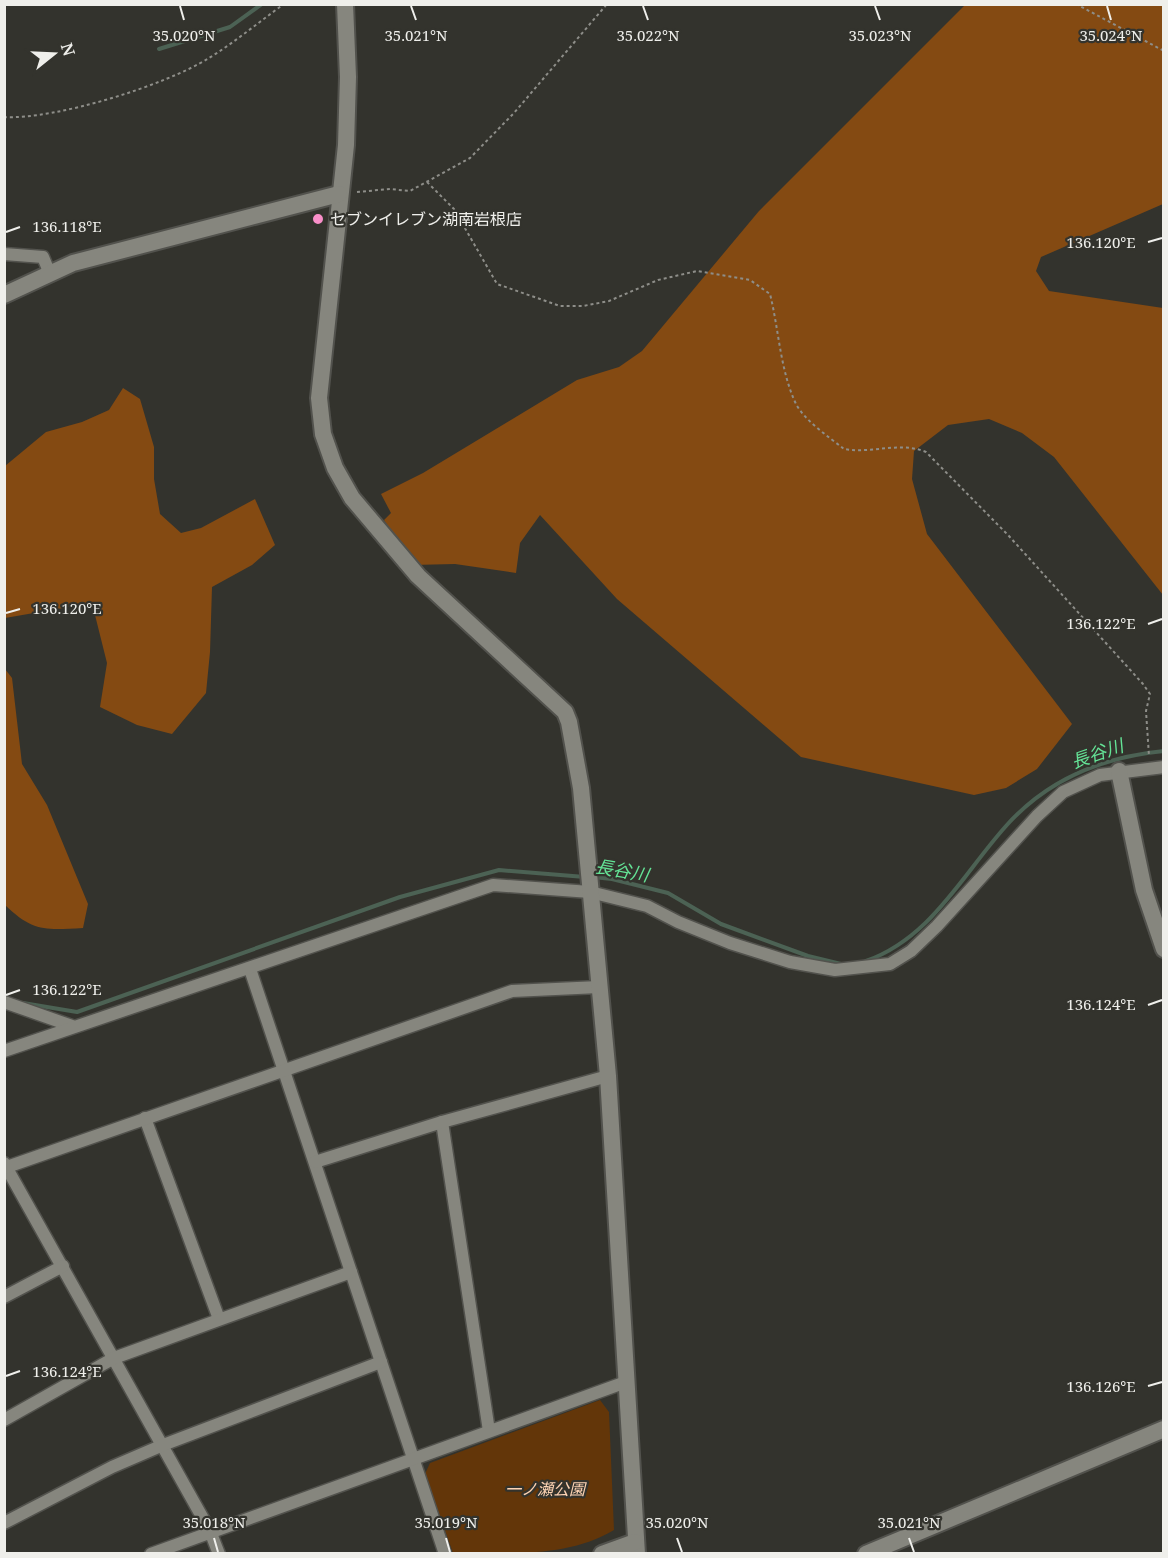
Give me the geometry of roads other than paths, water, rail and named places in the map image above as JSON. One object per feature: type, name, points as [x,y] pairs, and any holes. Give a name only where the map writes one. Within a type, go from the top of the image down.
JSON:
[{"type":"street","points":[[345,4],[348,77],[346,146],[339,194],[319,398],[323,434],[335,468],[352,498],[418,576],[565,712],[569,722],[581,788],[608,1076],[636,1548],[602,1554]]},
{"type":"street","points":[[4,295],[73,263],[339,194]]},
{"type":"street","points":[[4,254],[43,257],[50,274]]},
{"type":"street","points":[[4,1051],[72,1026],[250,969],[493,885],[590,892],[647,906],[678,922],[730,943],[790,962],[835,970],[890,964],[911,951],[937,926],[1037,816],[1063,792],[1083,781],[1119,771],[1164,767]]},
{"type":"street","points":[[1119,771],[1144,890],[1164,949]]},
{"type":"street","points":[[250,969],[445,1554]]},
{"type":"street","points":[[219,1554],[210,1531],[163,1445],[5,1166],[512,991],[599,987]]},
{"type":"street","points":[[4,1002],[72,1026]]},
{"type":"street","points":[[315,1162],[442,1122],[608,1076]]},
{"type":"street","points":[[145,1118],[219,1319]]},
{"type":"street","points":[[442,1122],[489,1431]]},
{"type":"street","points":[[4,1298],[63,1266]]},
{"type":"street","points":[[4,1420],[114,1358],[351,1272]]},
{"type":"street","points":[[4,1523],[112,1467],[163,1445],[381,1362]]},
{"type":"street","points":[[151,1554],[626,1382]]},
{"type":"street","points":[[866,1554],[1164,1430]]},
{"type":"waterway","points":[[159,49],[230,27],[262,4]]},
{"type":"waterway","name":"長谷川","points":[[866,961],[889,951],[927,921],[1006,826],[1040,795],[1058,783],[1098,765],[1141,754],[1164,751]]},
{"type":"waterway","name":"長谷川","points":[[23,1003],[77,1012],[400,897],[499,870],[585,877]]},
{"type":"waterway","name":"長谷川","points":[[593,877],[612,879],[668,893],[721,924],[808,956],[841,964]]},
{"type":"place","name":"セブンイレブン湖南岩根店","points":[[318,219]]},
{"type":"park label","name":"一ノ瀬公園","points":[[545,1489]]}]
